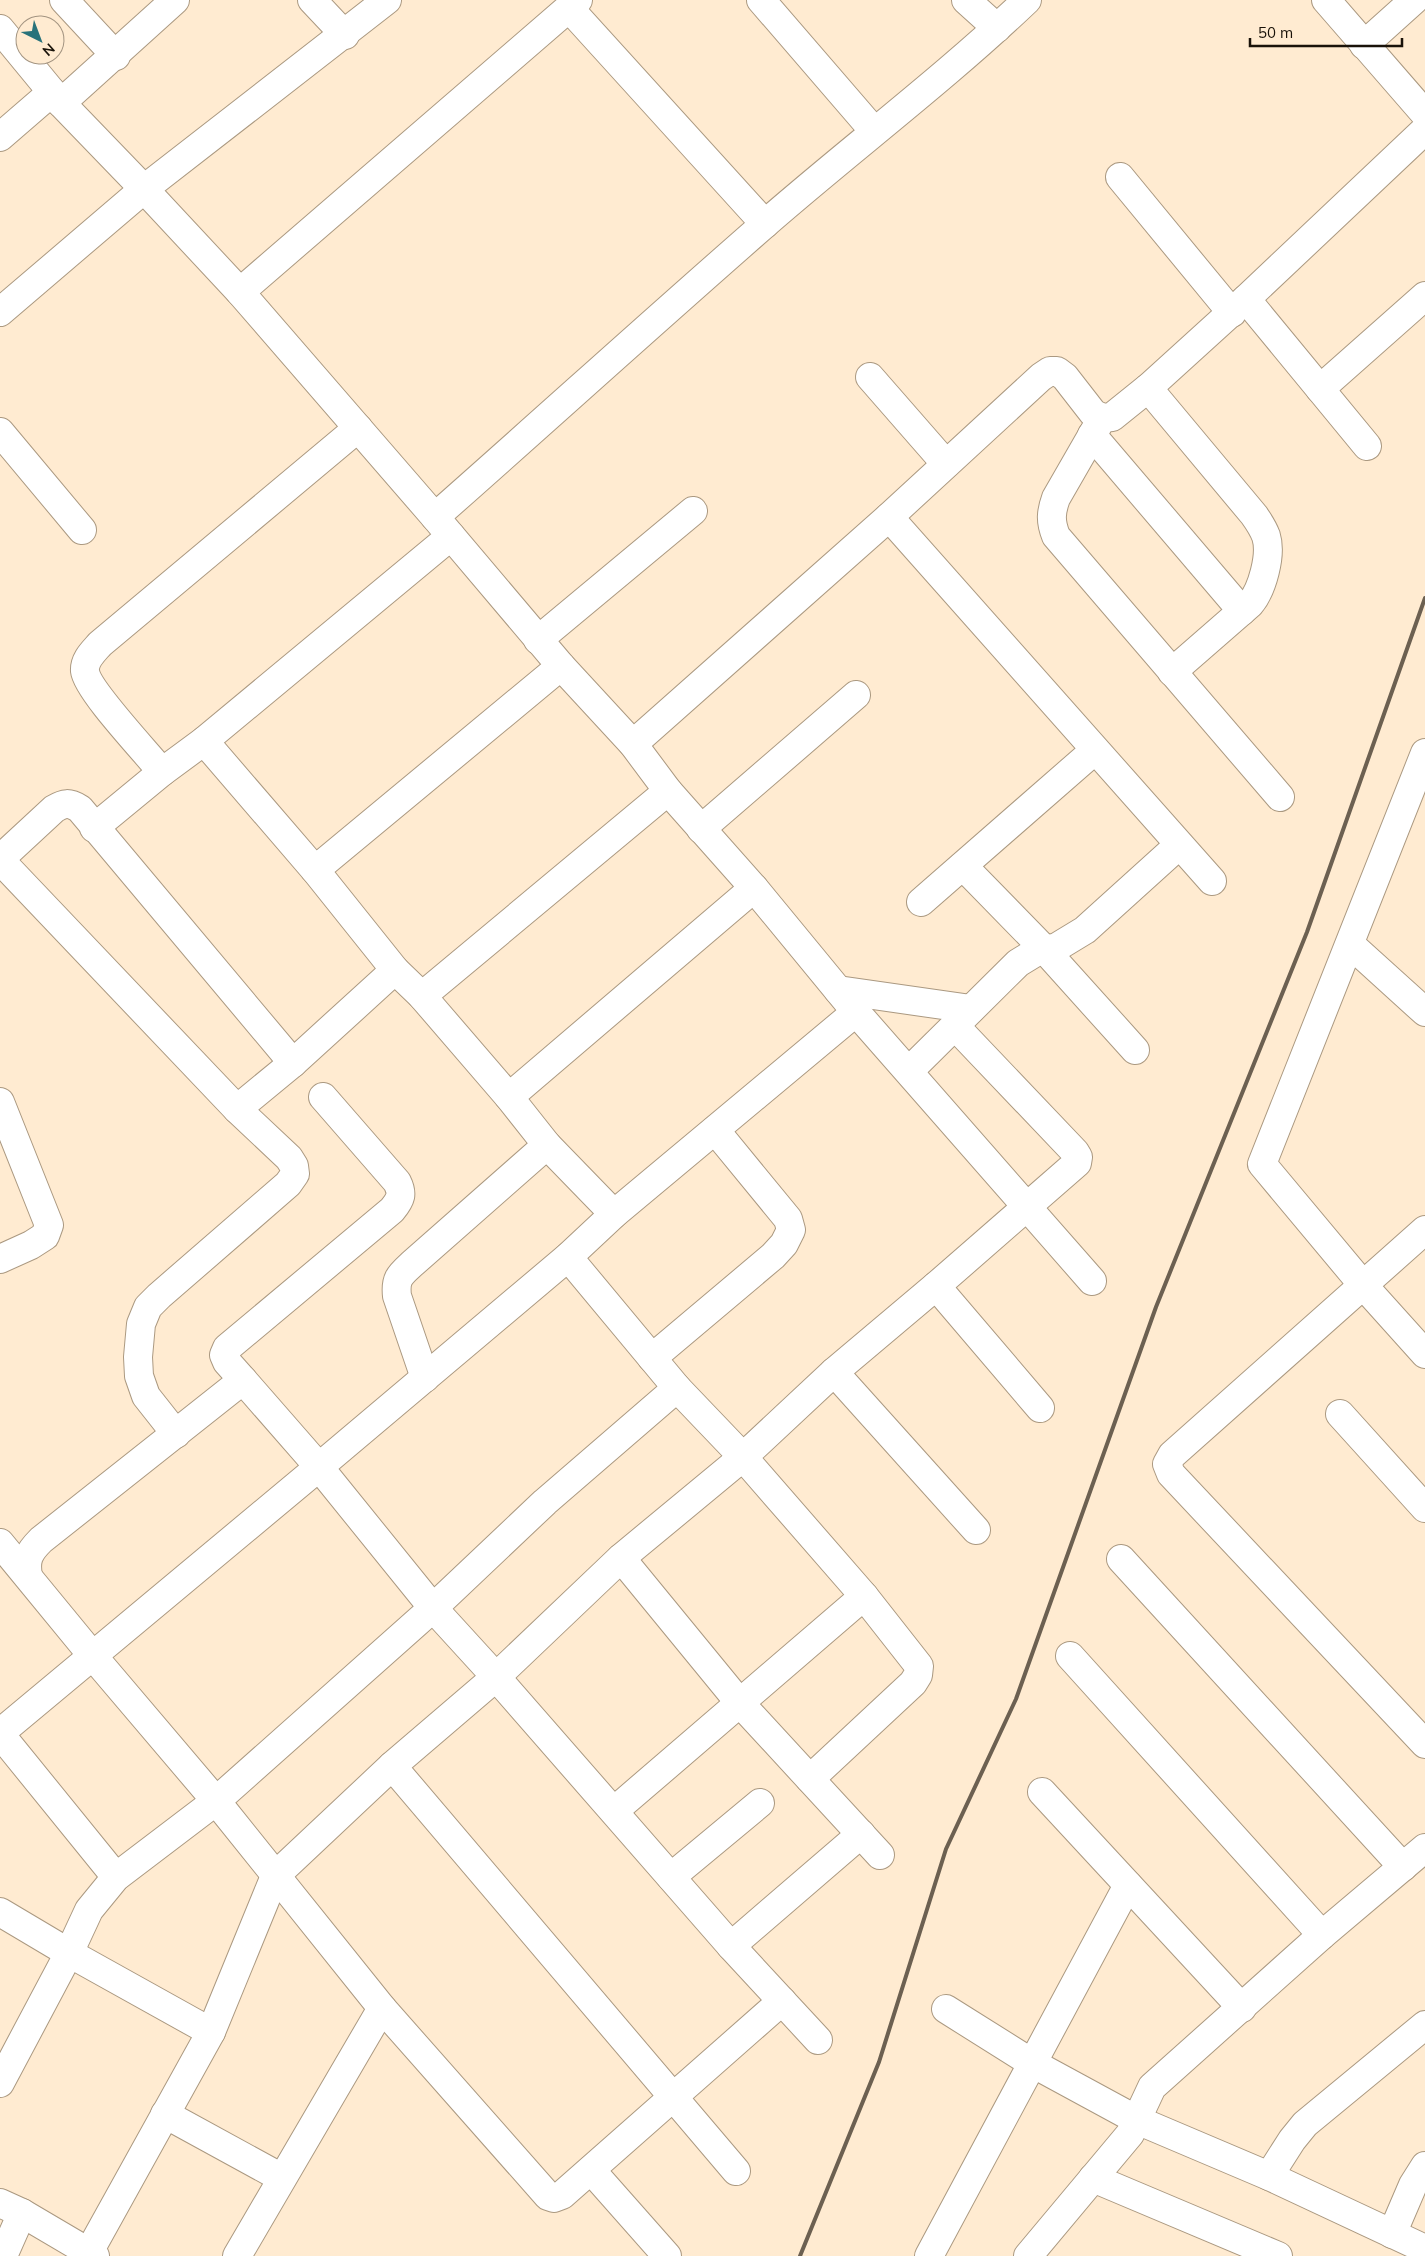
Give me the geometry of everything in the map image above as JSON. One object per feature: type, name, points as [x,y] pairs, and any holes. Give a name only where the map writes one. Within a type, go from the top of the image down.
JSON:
[{"type":"street","points":[[64,0],[116,56]]},
{"type":"street","points":[[0,137],[116,56],[176,0]]},
{"type":"street","points":[[312,0],[345,35]]},
{"type":"street","points":[[0,312],[144,189],[388,0]]},
{"type":"street","points":[[761,0],[874,131]]},
{"type":"street","points":[[966,0],[997,28]]},
{"type":"street","points":[[94,828],[162,772],[204,741],[443,526],[765,224],[874,131],[943,76],[1027,0]]},
{"type":"street","points":[[1326,0],[1425,114]]},
{"type":"street","points":[[1364,45],[1414,0]]},
{"type":"street","points":[[240,292],[574,4],[765,224]]},
{"type":"street","points":[[0,28],[56,97],[240,292],[443,526],[538,640],[633,744],[668,791],[754,888],[856,1012],[1092,1281]]},
{"type":"street","points":[[1280,797],[1065,548],[1056,536],[1051,524],[1051,512],[1056,498],[1097,427],[1148,388],[1239,306],[1425,130]]},
{"type":"street","points":[[1120,177],[1239,306],[1320,389],[1367,446]]},
{"type":"street","points":[[1320,389],[1425,296]]},
{"type":"street","points":[[633,744],[1050,371],[1057,371],[1065,377],[1092,413],[1097,427],[1242,611]]},
{"type":"street","points":[[870,377],[946,464]]},
{"type":"street","points":[[1148,388],[1254,515],[1267,538],[1267,551],[1258,594],[1242,611],[1172,672]]},
{"type":"street","points":[[162,772],[92,688],[85,671],[88,658],[100,644],[358,428]]},
{"type":"street","points":[[0,432],[82,530]]},
{"type":"street","points":[[538,640],[693,511]]},
{"type":"street","points":[[889,517],[1212,881]]},
{"type":"street","points":[[315,870],[561,666]]},
{"type":"street","points":[[701,828],[856,695]]},
{"type":"street","points":[[204,741],[315,870],[395,970],[422,996],[509,1097],[547,1145],[614,1214]]},
{"type":"street","points":[[921,902],[1095,750]]},
{"type":"street","points":[[1425,753],[1421,794],[1350,944],[1262,1164],[1363,1285],[1425,1354]]},
{"type":"street","points":[[422,996],[668,791]]},
{"type":"street","points":[[176,1434],[146,1396],[141,1386],[138,1357],[144,1315],[159,1296],[288,1184],[295,1174],[294,1166],[289,1158],[237,1110],[0,859],[54,809],[64,803],[72,804],[80,809],[293,1063]]},
{"type":"street","points":[[909,1071],[1018,963],[1026,957],[1072,940],[1179,845]]},
{"type":"street","points":[[964,866],[1045,950],[1135,1050]]},
{"type":"street","points":[[509,1097],[754,888]]},
{"type":"street","points":[[1350,944],[1425,1012]]},
{"type":"street","points":[[237,1110],[293,1063],[395,970]]},
{"type":"street","points":[[3,2256],[11,2208],[92,2254],[210,2032],[275,1876],[392,1766],[496,1677],[621,1558],[743,1457],[834,1372],[1073,1168],[1078,1157],[963,1017],[838,990]]},
{"type":"street","points":[[116,1877],[0,1734],[92,1655],[320,1467],[568,1256],[614,1214],[856,1012]]},
{"type":"street","points":[[323,1096],[397,1182],[402,1192],[400,1200],[392,1210],[232,1341],[224,1355],[227,1362],[320,1467],[433,1608],[496,1677],[731,1946],[818,2040]]},
{"type":"street","points":[[0,1102],[50,1225],[45,1236],[31,1245],[0,1259]]},
{"type":"street","points":[[652,1358],[773,1256],[784,1244],[791,1230],[788,1219],[715,1130]]},
{"type":"street","points":[[425,1378],[397,1296],[396,1284],[401,1274],[547,1145]]},
{"type":"street","points":[[1425,1230],[1172,1455],[1167,1464],[1171,1474],[1425,1744]]},
{"type":"street","points":[[568,1256],[677,1388],[743,1457],[864,1596],[919,1666],[918,1675],[913,1683],[810,1779]]},
{"type":"street","points":[[936,1286],[1040,1408]]},
{"type":"street","points":[[834,1372],[976,1530]]},
{"type":"street","points":[[28,1576],[26,1562],[30,1550],[243,1380]]},
{"type":"street","points":[[0,2083],[69,1953],[88,1910],[116,1877],[216,1801],[433,1608],[545,1502],[677,1388]]},
{"type":"street","points":[[1340,1414],[1425,1508]]},
{"type":"street","points":[[0,1543],[216,1801],[382,2008],[548,2196],[554,2198],[562,2195],[782,2001]]},
{"type":"street","points":[[621,1558],[739,1702],[880,1855]]},
{"type":"street","points":[[1121,1559],[1404,1867]]},
{"type":"street","points":[[614,1811],[864,1596]]},
{"type":"street","points":[[1070,1656],[1322,1935]]},
{"type":"street","points":[[392,1766],[736,2171]]},
{"type":"street","points":[[1042,1792],[1242,2008]]},
{"type":"street","points":[[671,1877],[760,1803]]},
{"type":"street","points":[[731,1946],[860,1834]]},
{"type":"street","points":[[1028,2256],[1130,2134],[1152,2087],[1322,1935],[1425,1848]]},
{"type":"street","points":[[929,2256],[1128,1885]]},
{"type":"street","points":[[0,1912],[210,2032]]},
{"type":"street","points":[[237,2256],[382,2008]]},
{"type":"street","points":[[946,2009],[1032,2063],[1137,2120],[1269,2176],[1425,2249]]},
{"type":"street","points":[[1269,2176],[1292,2140],[1305,2124],[1425,2025]]},
{"type":"street","points":[[165,2114],[282,2178]]},
{"type":"street","points":[[1392,2234],[1413,2185],[1425,2166]]},
{"type":"street","points":[[590,2170],[667,2256]]},
{"type":"street","points":[[1093,2178],[1278,2256]]},
{"type":"railway","points":[[800,2256],[879,2062],[946,1849],[1016,1699],[1156,1307],[1307,932],[1425,598]]}]
